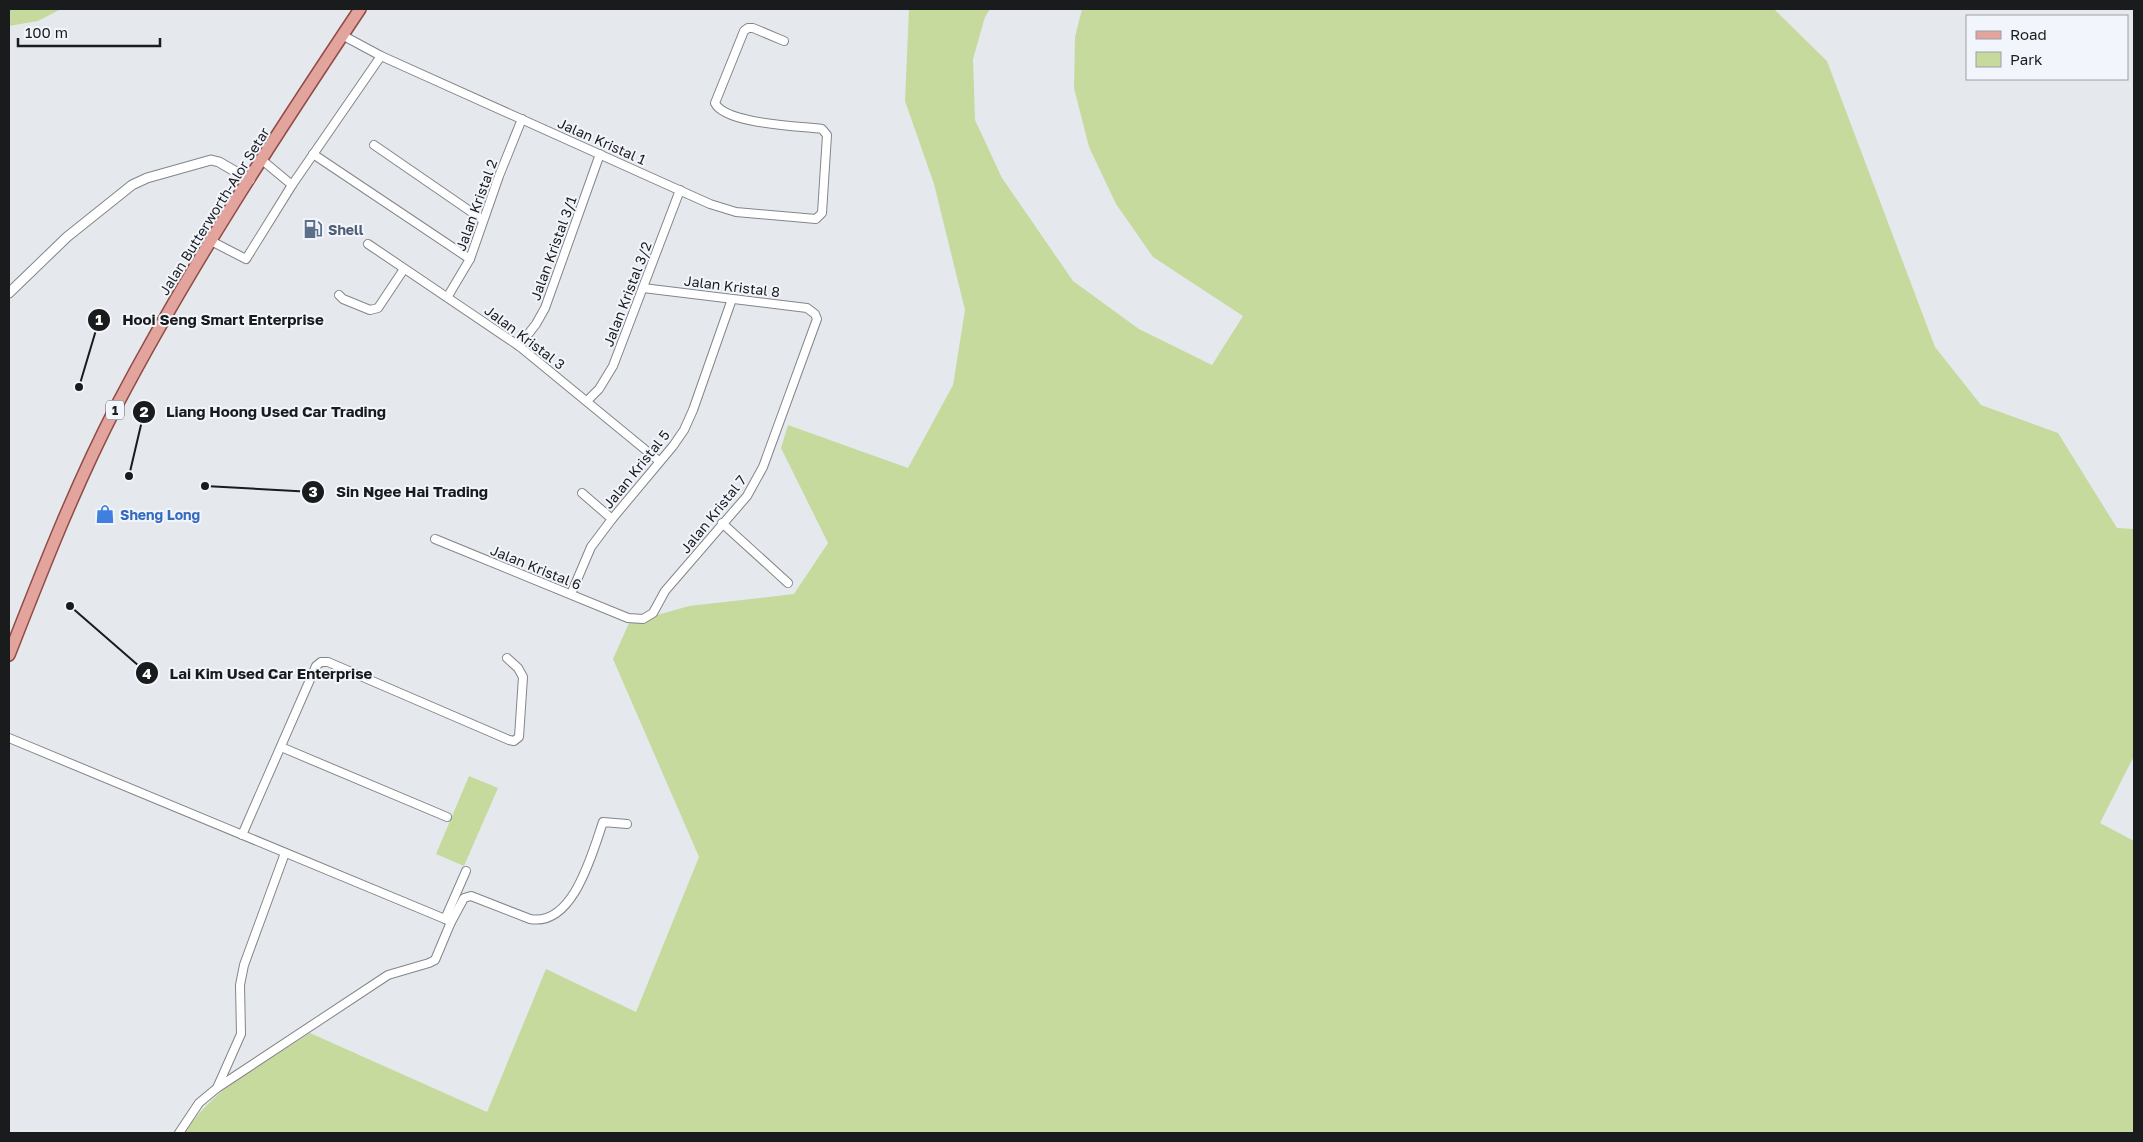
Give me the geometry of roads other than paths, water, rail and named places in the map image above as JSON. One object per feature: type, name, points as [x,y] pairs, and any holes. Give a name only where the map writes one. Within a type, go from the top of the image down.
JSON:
[{"type":"main road","name":"Jalan Butterworth-Alor Setar","points":[[9,655],[76,492],[116,406],[211,241],[360,9]]},
{"type":"street","name":"Jalan Kristal 1","points":[[342,35],[381,56],[710,204],[736,212],[816,219],[822,213],[826,173],[826,132],[822,129],[744,120],[718,108],[714,103],[744,31],[748,28],[753,28],[784,41]]},
{"type":"street","points":[[211,241],[246,259],[292,185],[381,56]]},
{"type":"street","name":"Jalan Kristal 2","points":[[448,296],[470,259],[522,119]]},
{"type":"street","points":[[374,145],[483,220]]},
{"type":"street","points":[[313,154],[470,259]]},
{"type":"street","name":"Jalan Kristal 3/1","points":[[519,346],[536,324],[545,308],[600,154]]},
{"type":"street","points":[[9,293],[67,237],[109,202],[139,182],[210,160],[219,162],[250,180]]},
{"type":"street","points":[[262,160],[292,185]]},
{"type":"street","name":"Jalan Kristal 3/2","points":[[588,401],[599,389],[613,366],[680,190]]},
{"type":"street","name":"Jalan Kristal 3","points":[[368,244],[448,296],[519,346],[660,461]]},
{"type":"street","points":[[340,295],[343,299],[374,310],[378,308],[404,269]]},
{"type":"street","name":"Jalan Kristal 8","points":[[643,288],[807,308],[815,314]]},
{"type":"street","name":"Jalan Kristal 5","points":[[571,594],[591,547],[684,430],[693,410],[732,299]]},
{"type":"street","name":"Jalan Kristal 7","points":[[628,618],[642,619],[653,613],[665,591],[747,496],[763,467],[817,323],[815,314]]},
{"type":"street","points":[[582,493],[612,519]]},
{"type":"street","points":[[722,523],[788,583]]},
{"type":"street","name":"Jalan Kristal 6","points":[[435,539],[628,618]]},
{"type":"street","points":[[242,835],[316,666],[321,662],[328,662],[514,741],[519,737],[523,683],[518,668],[507,658]]},
{"type":"street","points":[[9,738],[448,920]]},
{"type":"street","points":[[281,747],[446,816]]},
{"type":"street","points":[[448,920],[464,898],[471,896],[530,919],[539,921],[556,915],[571,897],[584,876],[603,822],[627,824]]},
{"type":"street","points":[[217,1088],[241,1034],[240,985],[244,965],[285,853]]},
{"type":"street","points":[[179,1133],[200,1103],[217,1088],[388,975],[435,960],[466,871]]},
{"type":"place","name":"Shell","points":[[313,229]]},
{"type":"place","name":"Hooi Seng Smart Enterprise","points":[[79,387]]},
{"type":"place","name":"Liang Hoong Used Car Trading","points":[[129,476]]},
{"type":"place","name":"Sin Ngee Hai Trading","points":[[205,486]]},
{"type":"place","name":"Sheng Long","points":[[105,514]]},
{"type":"place","name":"Lai Kim Used Car Enterprise","points":[[70,606]]}]
